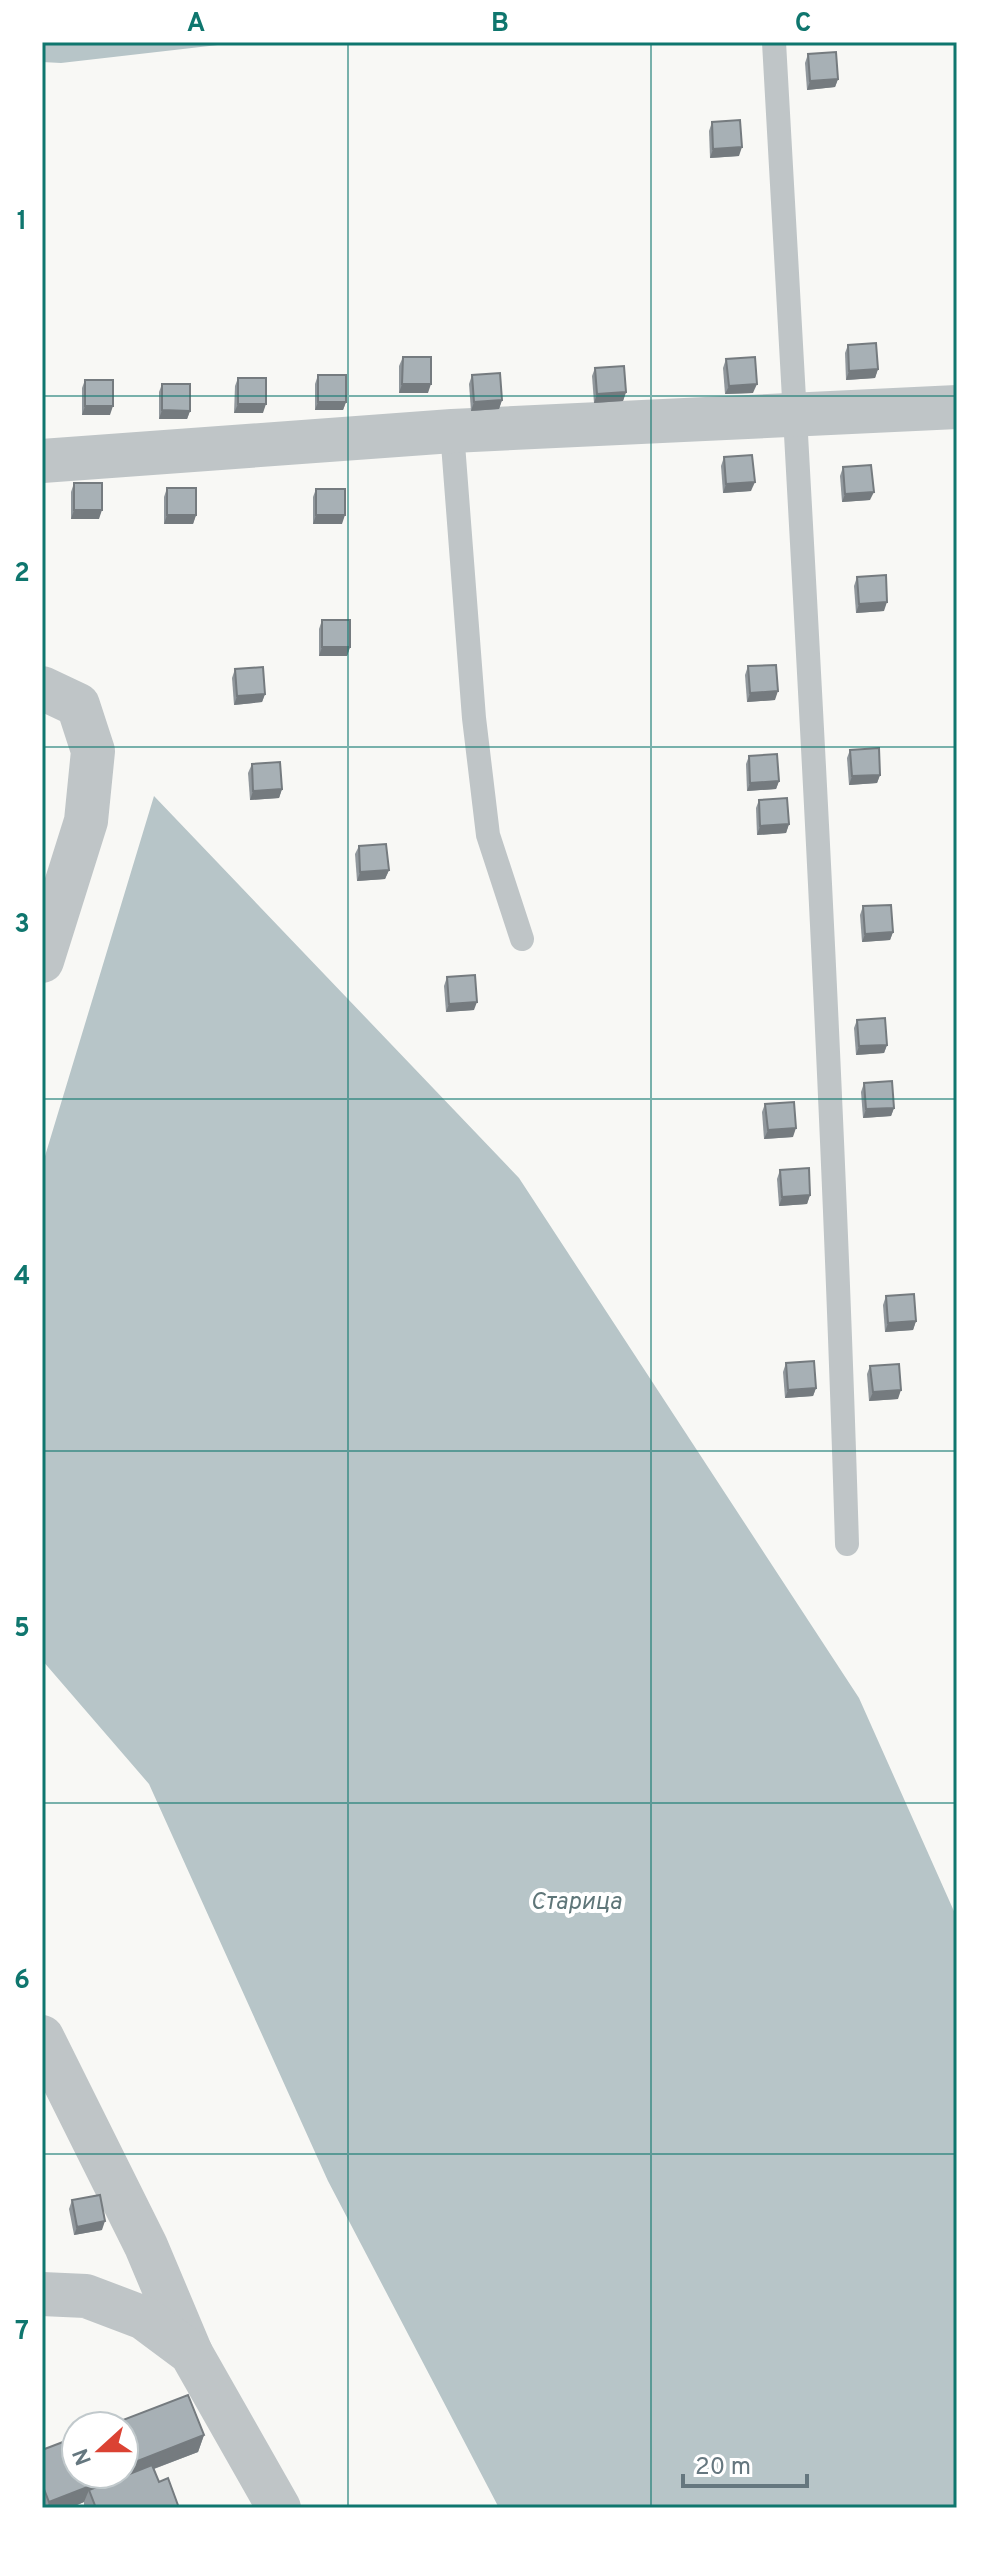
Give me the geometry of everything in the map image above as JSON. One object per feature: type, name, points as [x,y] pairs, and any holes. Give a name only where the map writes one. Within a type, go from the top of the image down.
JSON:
[{"type":"street","points":[[42,461],[452,431],[957,407]]},
{"type":"street","points":[[42,688],[78,705],[93,751],[86,821],[42,961]]},
{"type":"street","points":[[42,2037],[146,2246],[191,2353],[279,2508]]},
{"type":"street","points":[[42,2294],[86,2296],[144,2318],[191,2353]]},
{"type":"lane","points":[[774,42],[841,1338],[847,1544]]},
{"type":"lane","points":[[452,431],[474,718],[488,835],[522,939]]},
{"type":"water","points":[[42,42],[244,42],[61,63],[42,62]]},
{"type":"water","name":"Старица","points":[[154,796],[519,1178],[859,1698],[957,1918],[957,2508],[499,2508],[328,2181],[149,1784],[42,1660],[42,1166]]},
{"type":"building","points":[[836,52],[838,79],[810,81],[808,54]]},
{"type":"building","points":[[740,120],[742,147],[713,149],[712,122]]},
{"type":"building","points":[[876,343],[878,369],[849,371],[848,345]]},
{"type":"building","points":[[403,357],[431,357],[431,384],[402,384]]},
{"type":"building","points":[[755,357],[757,384],[729,386],[726,359]]},
{"type":"building","points":[[624,366],[626,392],[597,394],[595,368]]},
{"type":"building","points":[[500,373],[502,400],[474,402],[472,375]]},
{"type":"building","points":[[318,375],[346,375],[346,402],[318,402]]},
{"type":"building","points":[[238,378],[266,378],[266,404],[238,404]]},
{"type":"building","points":[[85,380],[113,380],[113,406],[85,406]]},
{"type":"building","points":[[162,384],[190,384],[190,411],[162,410]]},
{"type":"building","points":[[752,455],[755,482],[726,484],[724,457]]},
{"type":"building","points":[[871,465],[874,492],[845,494],[843,467]]},
{"type":"building","points":[[74,483],[102,483],[102,510],[74,510]]},
{"type":"building","points":[[167,488],[196,488],[196,515],[167,515]]},
{"type":"building","points":[[316,489],[345,489],[345,515],[316,515]]},
{"type":"building","points":[[886,575],[887,602],[859,604],[857,577]]},
{"type":"building","points":[[322,620],[350,620],[350,647],[322,647]]},
{"type":"building","points":[[776,665],[778,691],[750,693],[748,666]]},
{"type":"building","points":[[263,667],[265,694],[237,696],[235,669]]},
{"type":"building","points":[[879,748],[880,775],[852,776],[850,750]]},
{"type":"building","points":[[777,754],[779,781],[750,783],[749,756]]},
{"type":"building","points":[[280,762],[282,789],[253,791],[252,764]]},
{"type":"building","points":[[787,798],[789,824],[760,826],[759,800]]},
{"type":"building","points":[[386,844],[389,870],[360,872],[359,846]]},
{"type":"building","points":[[891,905],[893,932],[865,934],[863,906]]},
{"type":"building","points":[[475,975],[477,1002],[449,1004],[447,977]]},
{"type":"building","points":[[885,1018],[887,1045],[859,1046],[857,1020]]},
{"type":"building","points":[[892,1081],[894,1108],[866,1109],[864,1083]]},
{"type":"building","points":[[794,1102],[796,1128],[768,1130],[765,1104]]},
{"type":"building","points":[[809,1168],[810,1195],[782,1197],[780,1170]]},
{"type":"building","points":[[914,1294],[916,1321],[888,1323],[886,1296]]},
{"type":"building","points":[[814,1361],[816,1388],[788,1390],[786,1363]]},
{"type":"building","points":[[899,1364],[901,1390],[873,1392],[870,1366]]},
{"type":"building","points":[[100,2195],[105,2221],[77,2227],[72,2200]]},
{"type":"building","points":[[188,2395],[204,2435],[140,2460],[140,2413]]},
{"type":"building","points":[[60,2443],[60,2490],[80,2490],[49,2502],[42,2484],[42,2450]]},
{"type":"building","points":[[152,2465],[159,2482],[168,2478],[179,2508],[96,2508],[89,2490],[140,2490],[140,2470]]}]
